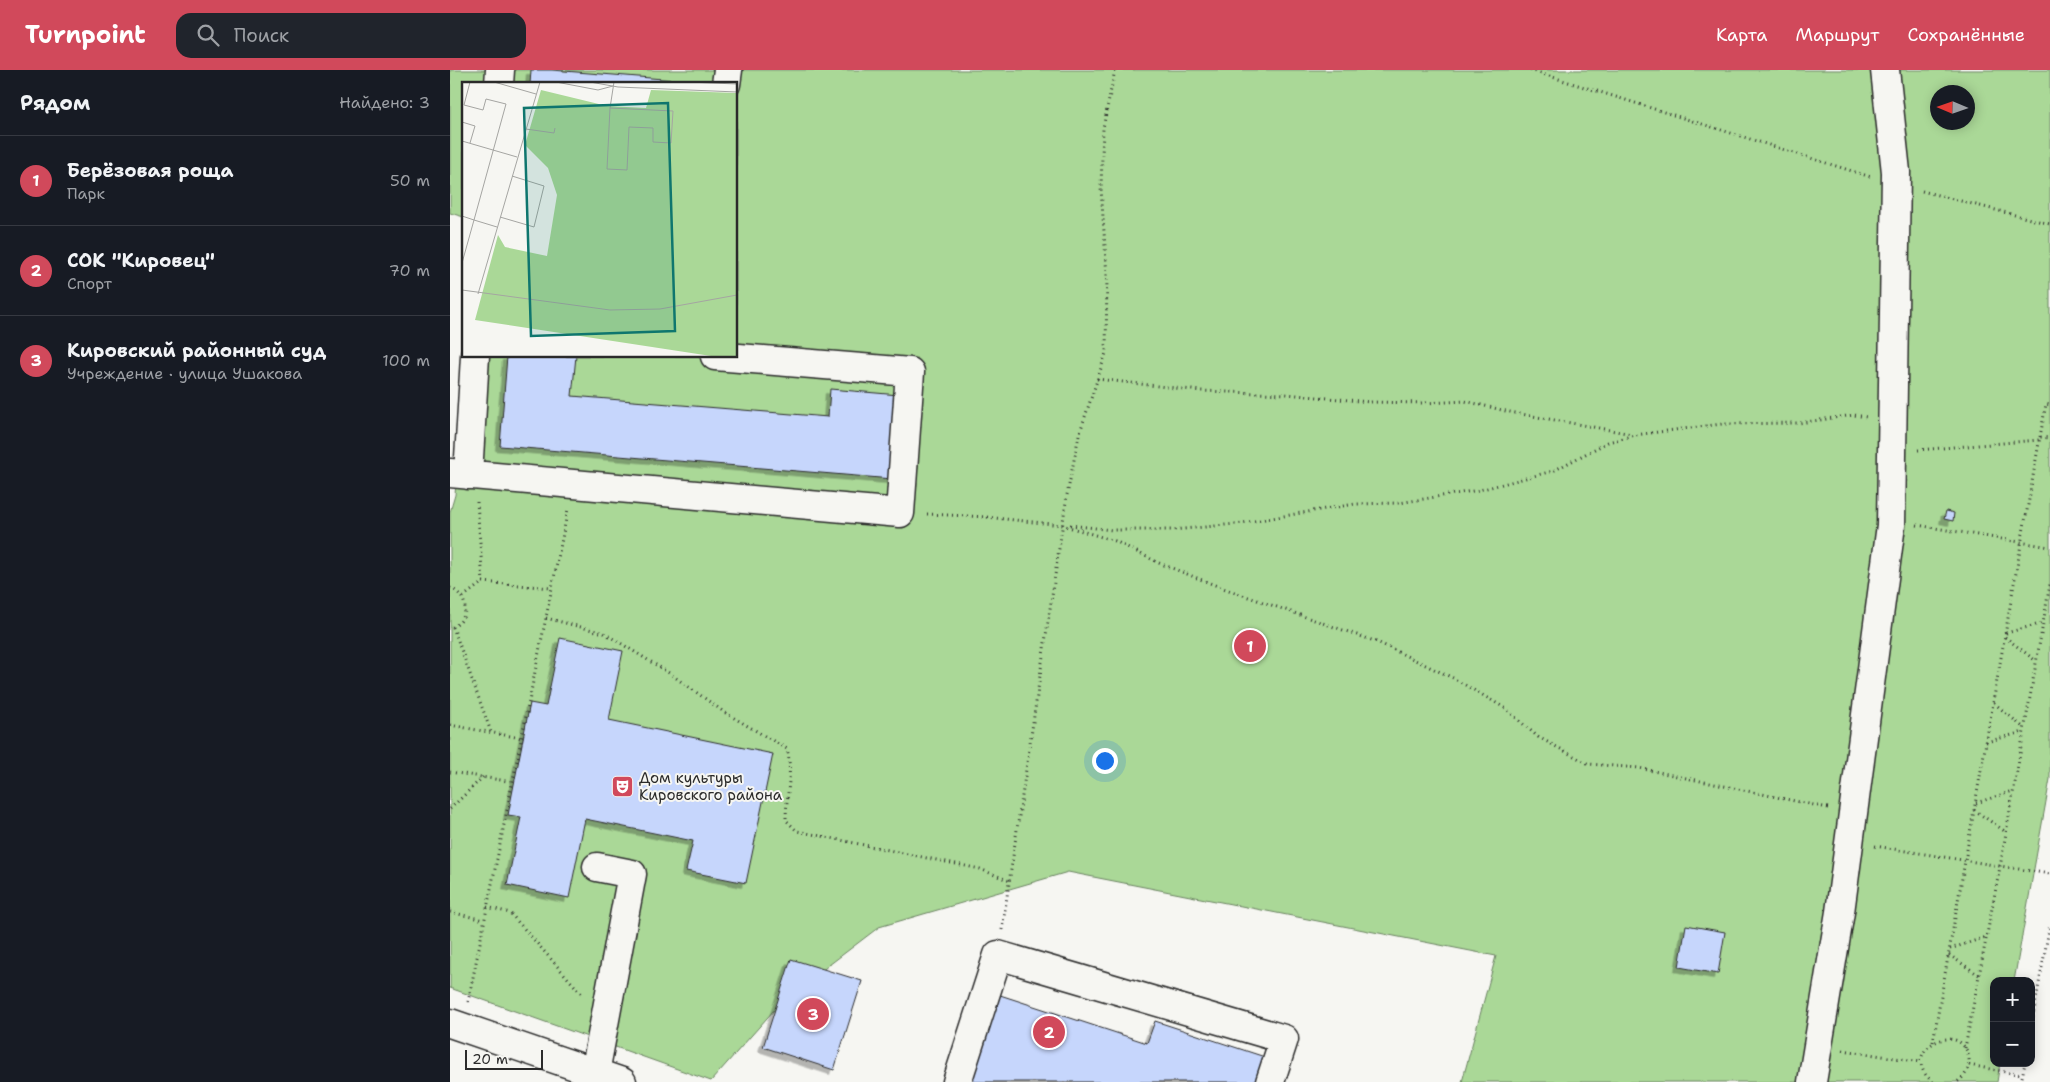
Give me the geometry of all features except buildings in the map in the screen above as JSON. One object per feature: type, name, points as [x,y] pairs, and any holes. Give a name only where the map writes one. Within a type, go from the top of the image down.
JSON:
[{"type":"street","points":[[1812,1082],[1840,912],[1891,521],[1896,172],[1885,70]]},
{"type":"street","points":[[475,358],[464,475],[900,513],[910,372],[738,358]]},
{"type":"street","points":[[595,1073],[632,874],[597,867]]},
{"type":"street","points":[[957,1082],[998,955],[1284,1039],[1270,1082]]},
{"type":"street","points":[[456,1025],[622,1082]]},
{"type":"path","points":[[998,955],[1062,525],[1079,435],[1106,353],[1107,276],[1101,188],[1103,128],[1115,70]]},
{"type":"path","points":[[1530,70],[1896,184],[2050,224]]},
{"type":"path","points":[[1097,379],[1201,391],[1286,394],[1370,402],[1424,403],[1465,401],[1510,412],[1635,435]]},
{"type":"path","points":[[1933,1082],[1928,1080],[1922,1062],[1924,1052],[1933,1042],[2039,438],[2046,404],[2050,405]]},
{"type":"path","points":[[900,513],[986,517],[1112,530],[1173,530],[1236,524],[1355,504],[1400,503],[1479,490],[1553,471],[1608,442],[1635,435],[1722,424],[1799,423],[1854,415],[1892,420]]},
{"type":"path","points":[[1892,452],[2050,438]]},
{"type":"path","points":[[464,475],[483,582]]},
{"type":"path","points":[[456,1025],[487,907],[573,485]]},
{"type":"path","points":[[1891,521],[2050,547]]},
{"type":"path","points":[[1062,525],[1115,541],[1159,563],[1220,587],[1377,642],[1453,678],[1506,708],[1538,737],[1589,764],[1639,768],[1853,813]]},
{"type":"path","points":[[463,597],[483,582],[552,588]]},
{"type":"path","points":[[1965,1048],[2000,867],[2050,584]]},
{"type":"path","points":[[450,588],[463,597],[466,611],[459,623],[452,627],[491,732]]},
{"type":"path","points":[[546,618],[604,633],[669,673],[724,712],[787,749],[790,763],[786,798],[786,820],[797,831],[980,869],[1010,881]]},
{"type":"path","points":[[2005,635],[2043,623]]},
{"type":"path","points":[[2005,635],[2036,660]]},
{"type":"path","points":[[1993,703],[2024,730]]},
{"type":"path","points":[[450,725],[521,738]]},
{"type":"path","points":[[1986,742],[2024,730]]},
{"type":"path","points":[[450,772],[512,782]]},
{"type":"path","points":[[450,809],[483,777]]},
{"type":"path","points":[[1976,804],[2013,791]]},
{"type":"path","points":[[1974,810],[2006,832]]},
{"type":"path","points":[[1849,842],[2050,874]]},
{"type":"path","points":[[487,907],[510,913],[605,1020]]},
{"type":"path","points":[[450,912],[484,920]]},
{"type":"path","points":[[2032,1022],[2050,924]]},
{"type":"path","points":[[1950,949],[1986,937]]},
{"type":"path","points":[[1949,955],[1979,975]]},
{"type":"path","points":[[1933,1042],[1947,1038],[1954,1040],[1965,1048],[1969,1065],[1965,1075],[1959,1081]]},
{"type":"path","points":[[1818,1046],[1922,1062]]},
{"type":"path","points":[[1969,1065],[2022,1075]]},
{"type":"path","points":[[2021,1082],[2024,1067]]},
{"type":"green space","points":[[450,70],[2050,70],[2050,779],[2015,977],[1990,977],[1990,1067],[1999,1067],[1997,1082],[1462,1082],[1496,956],[1068,872],[879,927],[783,1000],[711,1081],[450,988],[450,512],[455,495],[465,358],[738,358],[738,82],[462,82],[462,216],[450,213]]},
{"type":"place","name":"Берёзовая роща","points":[[1250,646]]},
{"type":"place","name":"Дом культуры Кировского района","points":[[623,787]]},
{"type":"place","name":"Кировский районный суд","points":[[813,1014]]},
{"type":"place","name":"СОК \"Кировец\"","points":[[1049,1032]]}]
